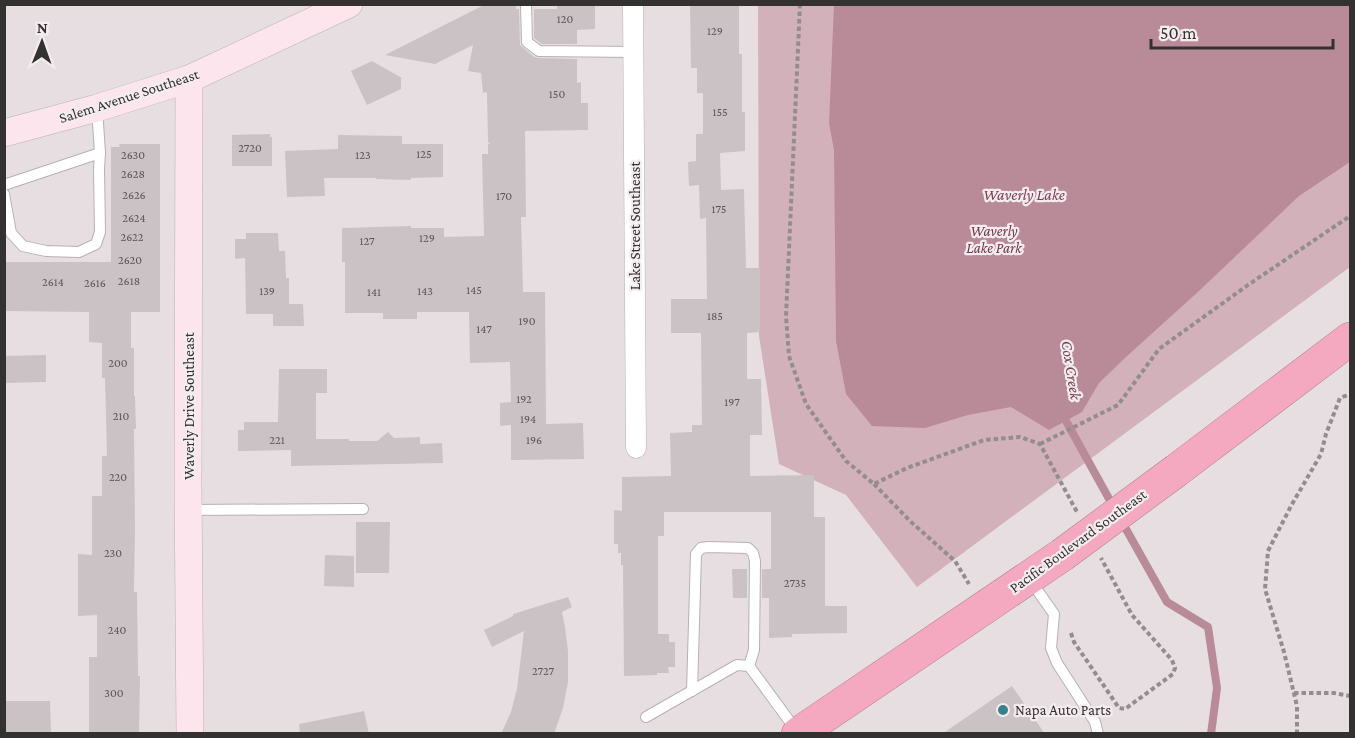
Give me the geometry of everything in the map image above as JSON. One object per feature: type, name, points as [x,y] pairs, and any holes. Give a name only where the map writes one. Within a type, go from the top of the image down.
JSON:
[{"type":"highway","name":"Pacific Boulevard Southeast","points":[[803,732],[1062,555],[1350,339]]},
{"type":"street","name":"Salem Avenue Southeast","points":[[4,133],[97,108],[189,79],[349,4]]},
{"type":"street","name":"Lake Street Southeast","points":[[633,4],[636,448]]},
{"type":"street","name":"Waverly Drive Southeast","points":[[189,79],[190,734]]},
{"type":"lane","points":[[526,4],[527,42],[539,51],[634,52]]},
{"type":"lane","points":[[4,194],[11,233],[23,246],[46,251],[79,252],[96,244],[100,232],[100,153],[97,108]]},
{"type":"lane","points":[[4,185],[100,153]]},
{"type":"lane","points":[[188,510],[363,509]]},
{"type":"lane","points":[[692,691],[696,554],[701,548],[748,548],[753,553],[755,561],[754,650],[749,666]]},
{"type":"lane","points":[[1028,578],[1054,614],[1052,648],[1057,663],[1095,722],[1098,734]]},
{"type":"lane","points":[[646,717],[737,665],[749,666],[803,732]]},
{"type":"path","points":[[800,4],[786,316],[789,356],[806,404],[846,460],[956,561],[983,608]]},
{"type":"path","points":[[1040,444],[1118,405],[1159,350],[1248,285],[1350,216]]},
{"type":"path","points":[[1297,734],[1297,706],[1265,589],[1268,551],[1321,454],[1340,398],[1350,394]]},
{"type":"path","points":[[874,484],[907,468],[984,440],[1020,437],[1040,444],[1078,515]]},
{"type":"path","points":[[1054,614],[1070,619],[1074,642],[1119,708],[1125,709],[1173,674],[1175,668],[1172,660],[1132,615],[1100,555]]},
{"type":"path","points":[[1294,693],[1334,693],[1350,696]]},
{"type":"green space","name":"Waverly Lake","points":[[758,5],[1350,5],[1350,267],[917,587],[846,495],[779,464],[759,336]]},
{"type":"water","name":"Waverly Lake","points":[[834,5],[1350,5],[1350,162],[1299,196],[1126,357],[1099,383],[1082,412],[1049,430],[1011,407],[968,415],[925,428],[872,426],[846,394],[836,341],[834,150],[829,123]]},
{"type":"building","points":[[486,4],[516,4],[516,9],[519,9],[520,45],[534,57],[577,59],[577,83],[581,82],[581,103],[588,103],[588,130],[525,131],[526,217],[521,217],[523,292],[545,292],[546,424],[583,423],[584,459],[511,460],[511,425],[500,426],[500,403],[511,402],[510,362],[470,363],[469,312],[417,312],[417,319],[383,319],[383,313],[345,313],[342,228],[411,226],[411,228],[444,228],[444,237],[484,236],[482,154],[488,154],[488,144],[490,144],[488,142],[487,92],[483,93],[481,73],[468,71],[473,45],[435,64],[385,55]]},
{"type":"building","points":[[557,4],[595,4],[595,29],[577,30],[577,44],[542,44],[534,38],[534,9],[557,9]]},
{"type":"building","points":[[739,5],[739,54],[742,54],[745,151],[720,153],[721,190],[744,189],[746,268],[760,268],[760,332],[747,333],[747,379],[761,379],[762,435],[750,435],[750,476],[814,475],[814,517],[825,517],[825,606],[847,606],[847,633],[792,634],[792,637],[769,638],[769,598],[762,598],[762,569],[771,569],[771,512],[664,512],[664,536],[658,536],[658,634],[669,634],[669,642],[675,642],[675,667],[668,667],[669,673],[624,676],[623,565],[621,565],[621,553],[618,553],[618,544],[614,544],[614,510],[622,511],[622,477],[671,476],[670,433],[692,432],[692,425],[702,425],[701,333],[671,333],[671,299],[707,299],[706,218],[700,219],[699,185],[689,186],[688,162],[696,161],[696,134],[703,134],[703,93],[697,93],[697,68],[691,68],[690,6]]},
{"type":"building","points":[[372,61],[402,78],[401,89],[367,105],[351,71]]},
{"type":"building","points":[[270,134],[272,137],[272,166],[232,166],[232,135]]},
{"type":"building","points":[[338,135],[402,136],[402,144],[443,144],[443,177],[411,178],[411,180],[324,178],[325,196],[287,197],[285,151],[338,149]]},
{"type":"building","points":[[119,144],[160,144],[160,312],[131,312],[136,429],[134,429],[134,592],[137,592],[138,676],[140,676],[139,734],[89,734],[89,657],[97,657],[97,615],[78,616],[78,554],[92,555],[92,496],[102,496],[102,456],[107,456],[102,343],[89,342],[89,312],[4,311],[4,262],[111,262],[111,147],[120,147]]},
{"type":"building","points":[[246,233],[278,233],[279,251],[285,251],[286,278],[289,278],[289,304],[303,304],[304,326],[273,326],[273,314],[246,314],[245,258],[235,259],[235,239],[246,239]]},
{"type":"building","points":[[46,355],[46,382],[4,383],[4,356]]},
{"type":"building","points":[[279,369],[327,369],[327,393],[316,393],[316,439],[377,441],[388,432],[394,438],[420,437],[420,444],[442,443],[443,463],[291,466],[291,450],[238,451],[238,430],[244,430],[244,422],[278,422]]},
{"type":"building","points":[[356,522],[390,522],[389,573],[356,573]]},
{"type":"building","points":[[325,555],[354,556],[354,587],[324,586]]},
{"type":"building","points":[[732,569],[747,569],[747,598],[733,598]]},
{"type":"building","points":[[568,597],[572,607],[562,612],[568,651],[568,682],[563,708],[554,734],[501,734],[511,712],[517,689],[524,631],[492,647],[484,630],[513,614]]},
{"type":"building","name":"Napa Auto Parts","points":[[1012,686],[1045,734],[942,734]]},
{"type":"building","points":[[4,701],[50,701],[51,733],[4,734]]},
{"type":"building","points":[[364,711],[369,734],[300,734],[299,724]]},
{"type":"waterway","name":"Cox Creek","points":[[1064,410],[1066,421],[1113,506]]},
{"type":"waterway","name":"Cox Creek","points":[[1122,522],[1167,602],[1208,627],[1217,688],[1211,734]]},
{"type":"place","name":"Napa Auto Parts","points":[[1003,710]]},
{"type":"park label","name":"Waverly Lake Park","points":[[994,240]]}]
